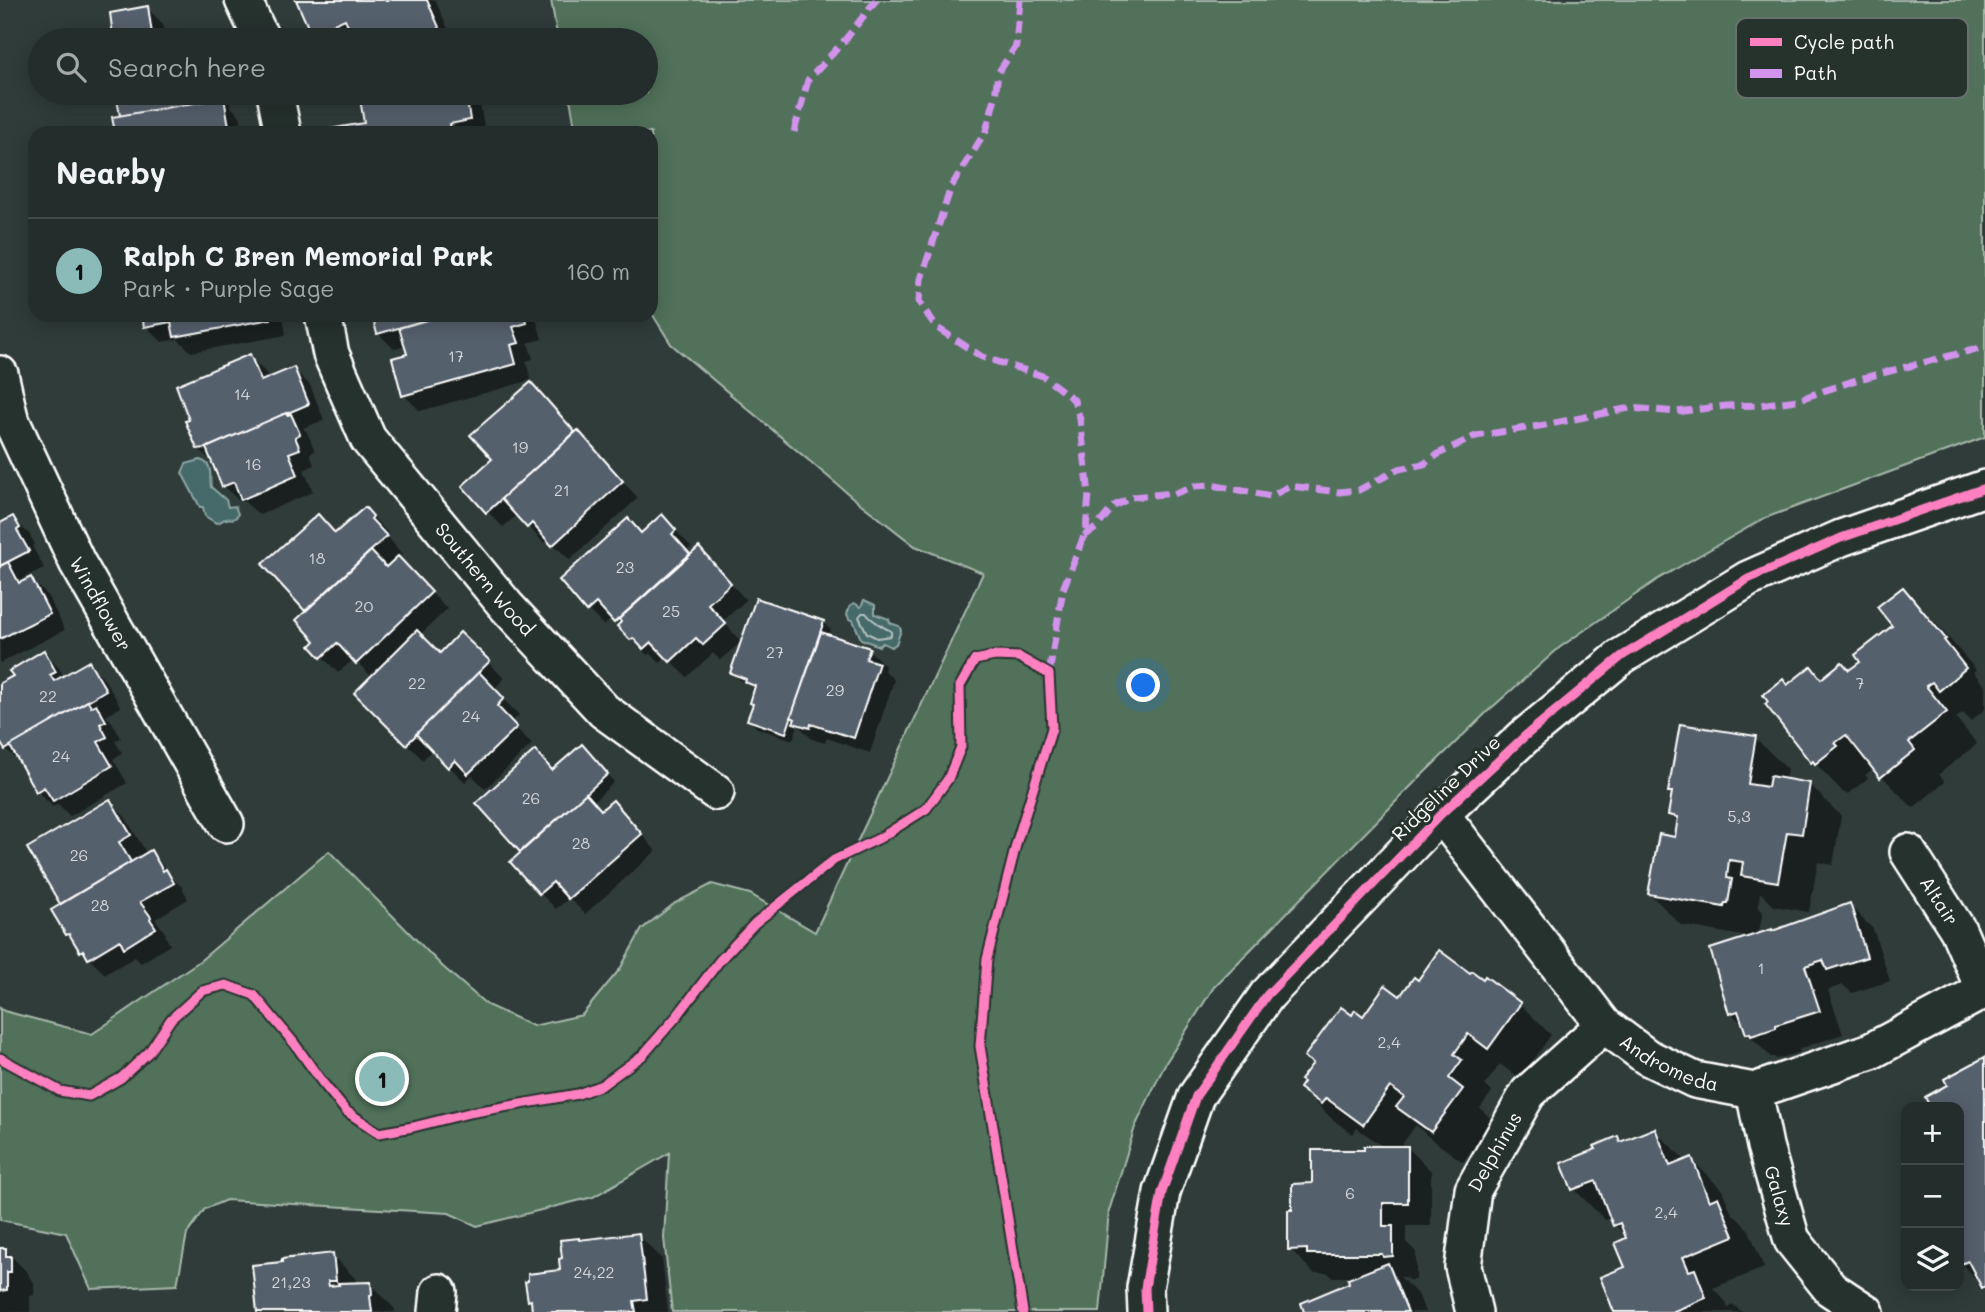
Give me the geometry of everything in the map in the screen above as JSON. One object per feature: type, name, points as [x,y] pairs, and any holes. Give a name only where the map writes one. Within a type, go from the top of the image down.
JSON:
[{"type":"street","points":[[243,0],[256,28]]},
{"type":"street","points":[[278,105],[282,126]]},
{"type":"street","name":"Southern Wood","points":[[324,322],[331,354],[368,439],[507,607],[604,711],[716,792]]},
{"type":"street","name":"Windflower","points":[[0,374],[10,418],[77,562],[226,824]]},
{"type":"street","name":"Ridgeline Drive","points":[[1146,1312],[1144,1288],[1161,1192],[1196,1096],[1267,995],[1441,814],[1525,736],[1622,656],[1748,579],[1841,538],[1985,488]]},
{"type":"street","name":"Andromeda","points":[[1441,814],[1604,1025],[1647,1057],[1695,1080],[1754,1091],[1871,1051],[1985,990]]},
{"type":"street","name":"Altair","points":[[1908,852],[1958,930],[1985,990]]},
{"type":"street","name":"Delphinus","points":[[1474,1312],[1463,1267],[1473,1190],[1528,1093],[1604,1025]]},
{"type":"street","name":"Galaxy","points":[[1754,1091],[1765,1146],[1792,1240],[1831,1289],[1866,1312]]},
{"type":"green space","points":[[551,0],[1985,0],[1985,437],[1765,518],[1658,579],[1559,648],[1419,778],[1214,987],[1165,1064],[1135,1127],[1109,1211],[1100,1312],[672,1312],[664,1238],[669,1153],[593,1197],[477,1226],[449,1213],[226,1200],[205,1209],[187,1234],[177,1285],[91,1289],[66,1233],[0,1220],[0,1008],[92,1034],[201,960],[329,851],[443,967],[487,1005],[533,1026],[582,1015],[620,969],[642,929],[675,903],[712,884],[750,894],[815,932],[983,573],[915,546],[852,497],[671,344],[657,322],[658,126],[575,126],[571,105],[658,105],[658,28],[556,28]]},
{"type":"water","points":[[200,460],[209,467],[211,487],[226,500],[228,507],[235,506],[238,514],[235,518],[216,523],[205,516],[203,507],[200,507],[182,473],[186,464]]},
{"type":"water","points":[[864,600],[875,605],[875,614],[899,626],[901,630],[896,644],[891,647],[883,643],[879,646],[861,639],[853,620],[849,619],[847,614],[850,606],[854,603],[861,607]]},
{"type":"building","points":[[296,0],[427,0],[439,28],[349,28],[345,19],[325,28],[308,28]]},
{"type":"building","points":[[148,6],[151,28],[112,28],[110,13]]},
{"type":"building","points":[[118,105],[186,105],[120,116]]},
{"type":"building","points":[[183,105],[225,105],[229,126],[114,126],[112,117]]},
{"type":"building","points":[[361,105],[468,105],[470,120],[450,126],[346,126],[364,123]]},
{"type":"building","points":[[143,322],[171,322],[144,327]]},
{"type":"building","points":[[171,322],[255,322],[174,337]]},
{"type":"building","points":[[374,322],[419,322],[377,334]]},
{"type":"building","points":[[420,322],[527,323],[513,327],[519,343],[511,345],[516,364],[402,396],[392,358],[407,354],[399,328]]},
{"type":"building","points":[[250,354],[261,381],[294,367],[309,404],[206,448],[197,449],[185,421],[189,420],[176,385]]},
{"type":"building","points":[[531,382],[575,432],[486,513],[462,486],[492,459],[470,435]]},
{"type":"building","points":[[286,413],[291,414],[300,434],[295,437],[300,449],[289,453],[298,475],[241,500],[234,482],[222,487],[206,448]]},
{"type":"building","points":[[578,430],[623,481],[552,546],[532,523],[527,528],[501,499]]},
{"type":"building","points":[[365,507],[373,516],[371,519],[387,536],[305,611],[262,564],[318,514],[335,533]]},
{"type":"building","points":[[662,514],[676,530],[672,534],[690,554],[614,623],[596,603],[586,612],[559,580],[628,518],[641,533]]},
{"type":"building","points":[[13,516],[20,528],[17,530],[29,551],[0,566],[0,523]]},
{"type":"building","points":[[699,547],[731,583],[708,604],[726,624],[703,645],[696,638],[670,662],[651,642],[643,649],[617,626],[621,622],[619,619]]},
{"type":"building","points":[[371,551],[386,567],[398,556],[432,592],[356,664],[337,643],[321,658],[310,646],[315,641],[296,620]]},
{"type":"building","points":[[8,562],[19,583],[31,577],[50,614],[0,639],[0,566]]},
{"type":"building","points":[[1903,587],[1966,668],[1939,691],[1932,682],[1926,686],[1947,712],[1909,742],[1915,750],[1880,778],[1846,735],[1835,743],[1838,746],[1815,764],[1813,761],[1811,763],[1765,704],[1768,702],[1763,695],[1783,679],[1787,685],[1811,666],[1821,679],[1842,662],[1849,670],[1860,662],[1855,655],[1892,626],[1877,607]]},
{"type":"building","points":[[756,598],[824,621],[786,733],[747,720],[753,704],[750,703],[755,686],[730,673]]},
{"type":"building","points":[[417,630],[440,653],[460,632],[490,661],[406,745],[354,693]]},
{"type":"building","points":[[821,632],[870,648],[866,659],[879,663],[854,738],[811,724],[810,728],[793,723],[795,719],[791,717]]},
{"type":"building","points":[[44,650],[56,672],[50,675],[54,681],[89,661],[106,690],[5,750],[0,742],[0,683],[13,676],[9,671]]},
{"type":"building","points":[[479,672],[504,698],[497,706],[517,727],[468,774],[455,760],[448,768],[416,734]]},
{"type":"building","points":[[88,701],[91,707],[96,704],[106,721],[100,724],[107,737],[98,742],[112,766],[53,801],[44,787],[36,792],[10,746]]},
{"type":"building","points":[[1680,724],[1756,736],[1748,784],[1768,787],[1770,776],[1810,783],[1802,834],[1787,832],[1778,882],[1741,876],[1743,862],[1729,860],[1727,878],[1732,879],[1728,903],[1725,903],[1724,907],[1648,894],[1659,834],[1675,837],[1678,817],[1668,815],[1672,792],[1668,792]]},
{"type":"building","points":[[582,744],[608,774],[520,852],[476,803],[535,750],[552,770]]},
{"type":"building","points":[[586,793],[601,810],[613,800],[642,834],[568,899],[553,882],[539,894],[510,862]]},
{"type":"building","points":[[110,799],[131,835],[119,842],[131,862],[60,904],[27,848]]},
{"type":"building","points":[[151,850],[163,871],[166,869],[174,883],[140,902],[156,928],[124,948],[120,940],[88,959],[83,950],[80,952],[69,934],[66,935],[51,910]]},
{"type":"building","points":[[1850,903],[1867,957],[1827,970],[1823,960],[1805,966],[1820,1011],[1751,1036],[1750,1033],[1746,1034],[1738,1011],[1729,1014],[1710,949],[1772,931]]},
{"type":"building","points":[[1439,950],[1470,973],[1472,971],[1483,979],[1485,976],[1521,1003],[1488,1049],[1468,1034],[1454,1054],[1462,1060],[1449,1078],[1463,1089],[1431,1132],[1396,1107],[1404,1097],[1390,1087],[1363,1125],[1326,1098],[1321,1104],[1299,1088],[1303,1082],[1300,1080],[1313,1063],[1304,1057],[1341,1007],[1352,1015],[1355,1010],[1363,1016],[1385,985],[1400,996],[1414,977],[1418,980]]},
{"type":"building","points":[[1985,1057],[1985,1286],[1982,1288],[1968,1261],[1964,1263],[1964,1102],[1928,1102],[1925,1097],[1947,1085],[1944,1079]]},
{"type":"building","points":[[1655,1128],[1670,1166],[1692,1157],[1709,1201],[1718,1197],[1734,1236],[1683,1257],[1689,1271],[1695,1269],[1706,1298],[1672,1312],[1614,1312],[1600,1277],[1625,1267],[1615,1243],[1626,1238],[1620,1223],[1613,1226],[1596,1181],[1572,1190],[1561,1163],[1596,1149],[1594,1146],[1618,1136],[1620,1142]]},
{"type":"building","points":[[1364,1146],[1408,1146],[1408,1203],[1383,1203],[1383,1226],[1393,1226],[1393,1256],[1307,1254],[1307,1249],[1288,1250],[1288,1210],[1292,1210],[1292,1184],[1312,1183],[1312,1150],[1364,1150]]},
{"type":"building","points":[[639,1233],[647,1299],[634,1301],[636,1312],[532,1312],[525,1282],[528,1281],[528,1274],[560,1270],[560,1240]]},
{"type":"building","points":[[0,1248],[6,1248],[6,1256],[11,1256],[11,1272],[7,1272],[7,1290],[0,1291]]},
{"type":"building","points":[[333,1253],[336,1281],[328,1281],[329,1286],[339,1285],[338,1283],[371,1282],[372,1312],[257,1312],[252,1265]]},
{"type":"building","points":[[1388,1263],[1408,1312],[1304,1312],[1301,1303],[1349,1283],[1348,1279]]},
{"type":"marked path","points":[[794,132],[808,80],[845,40],[876,0]]},
{"type":"marked path","points":[[1020,0],[1016,46],[998,73],[995,98],[986,131],[951,187],[921,279],[919,302],[936,327],[982,357],[1043,376],[1074,400],[1080,419],[1089,494],[1086,531],[1063,589],[1049,674]]},
{"type":"marked path","points":[[1084,536],[1096,528],[1114,506],[1132,497],[1176,493],[1194,486],[1211,485],[1271,496],[1290,486],[1339,492],[1359,490],[1399,469],[1424,464],[1476,436],[1630,408],[1676,412],[1797,400],[1859,379],[1985,347]]},
{"type":"cycle path","points":[[1146,1312],[1145,1288],[1162,1192],[1196,1096],[1267,995],[1441,814],[1525,736],[1622,656],[1748,579],[1841,538],[1985,488]]},
{"type":"cycle path","points":[[0,1058],[60,1091],[89,1096],[121,1078],[149,1052],[171,1019],[202,991],[226,985],[254,995],[346,1111],[379,1133],[469,1113],[578,1094],[602,1085],[643,1055],[720,960],[755,923],[834,860],[880,838],[926,809],[948,779],[961,747],[960,686],[975,660],[995,656],[1019,657],[1049,674],[1052,728],[1017,841],[987,959],[980,1046],[1023,1312]]},
{"type":"place","name":"Ralph C Bren Memorial Park","points":[[382,1079]]}]
